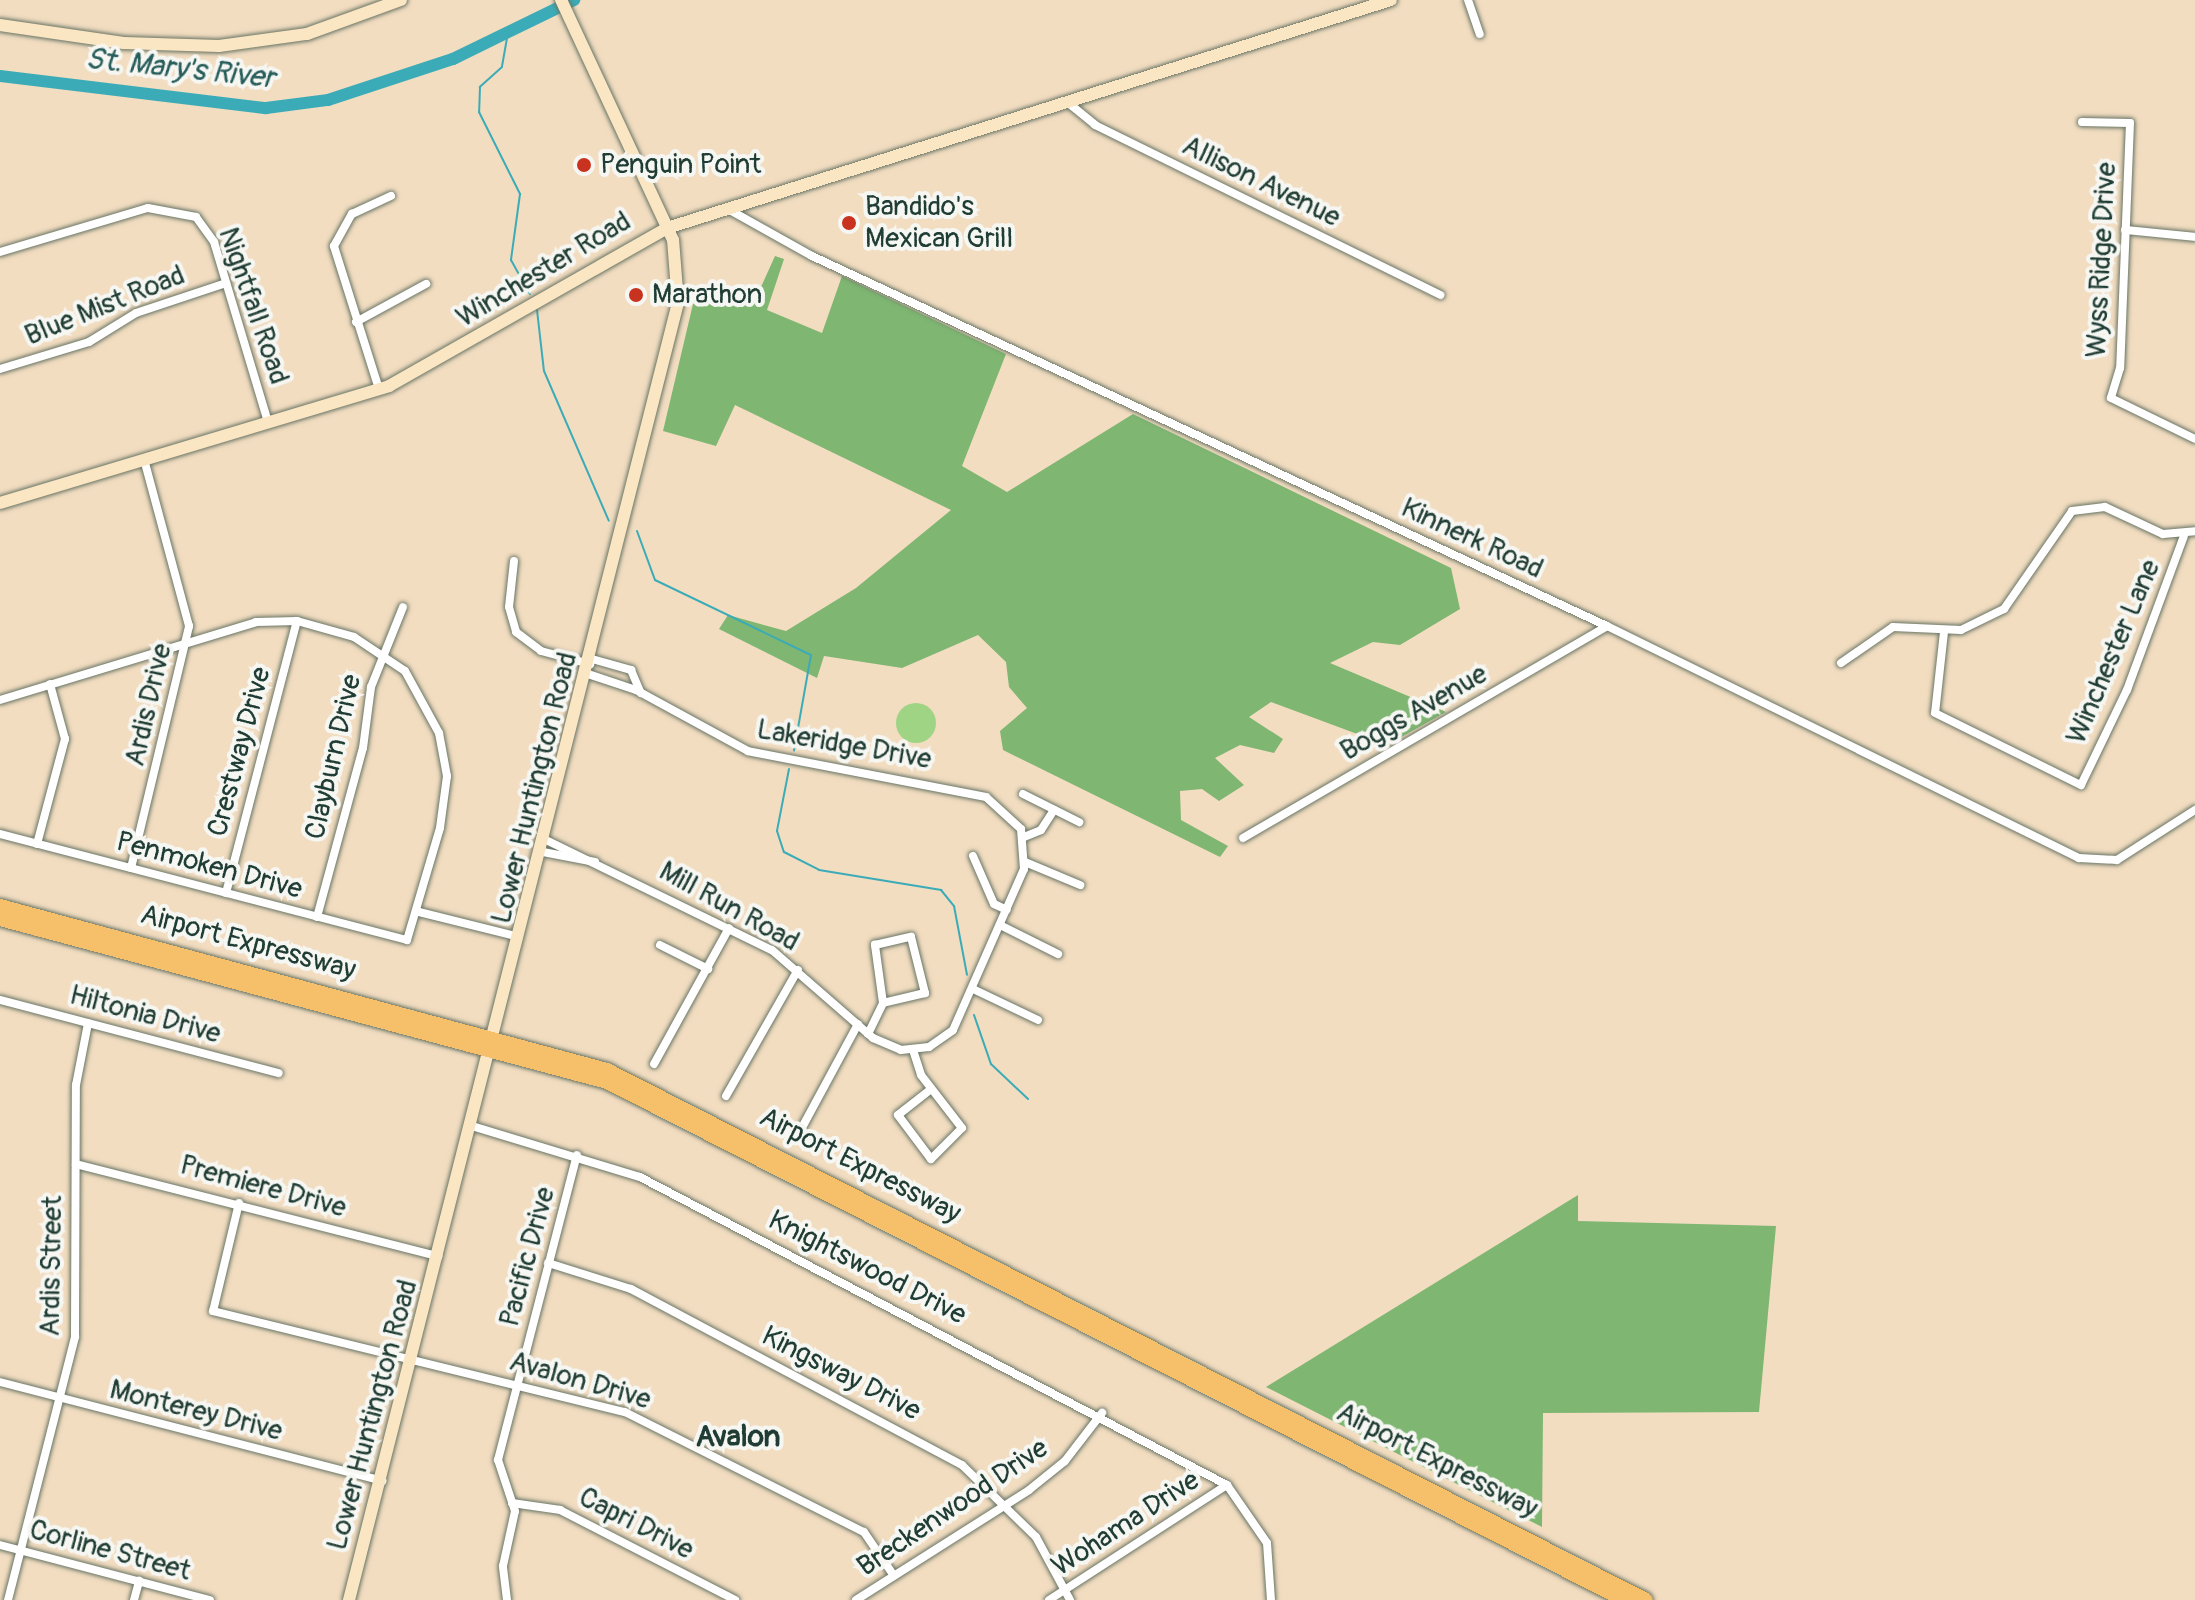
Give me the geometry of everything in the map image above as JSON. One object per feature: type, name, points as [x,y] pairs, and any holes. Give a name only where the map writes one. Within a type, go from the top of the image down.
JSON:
[{"type":"main road","points":[[0,25],[219,46],[307,34],[401,0]]},
{"type":"main road","name":"Lower Huntington Road","points":[[349,1600],[522,938],[675,323],[679,280],[667,228],[561,0]]},
{"type":"main road","name":"Winchester Road","points":[[0,503],[379,389],[667,228],[1391,0]]},
{"type":"main road","name":"Airport Expressway","points":[[0,906],[495,1041],[649,1102],[1624,1600]]},
{"type":"main road","name":"Airport Expressway","points":[[0,919],[607,1070],[716,1121],[1646,1600]]},
{"type":"street","points":[[1468,0],[1480,34]]},
{"type":"street","name":"Allison Avenue","points":[[1067,102],[1095,125],[1440,295]]},
{"type":"street","name":"Wyss Ridge Drive","points":[[2082,122],[2130,123],[2120,368],[2111,398],[2195,439]]},
{"type":"street","points":[[379,389],[336,269],[337,234],[352,214],[391,196]]},
{"type":"street","name":"Nightfall Road","points":[[0,252],[138,210],[162,207],[196,217],[214,242],[268,422]]},
{"type":"street","name":"Kinnerk Road","points":[[726,208],[812,256],[1607,626],[2079,858],[2117,860],[2195,810]]},
{"type":"street","points":[[2125,230],[2195,237]]},
{"type":"street","name":"Blue Mist Road","points":[[0,369],[89,342],[136,313],[226,283]]},
{"type":"street","points":[[356,322],[426,284]]},
{"type":"street","name":"Ardis Drive","points":[[131,868],[187,643],[188,609],[144,459]]},
{"type":"street","points":[[1841,663],[1893,627],[1944,632],[2004,609],[2072,511],[2105,507],[2184,536],[2195,531]]},
{"type":"street","name":"Winchester Lane","points":[[1944,632],[1935,713],[2081,785],[2127,690],[2184,536]]},
{"type":"street","points":[[514,561],[509,607],[516,632],[541,651],[590,666]]},
{"type":"street","name":"Clayburn Drive","points":[[317,917],[381,653],[403,607]]},
{"type":"street","points":[[0,700],[256,622],[297,621],[354,637],[381,653],[414,684],[445,755],[440,828],[419,912],[522,938]]},
{"type":"street","name":"Crestway Drive","points":[[226,893],[297,621]]},
{"type":"street","name":"Boggs Avenue","points":[[1243,838],[1607,626]]},
{"type":"street","name":"Lakeridge Drive","points":[[590,666],[631,670],[641,693]]},
{"type":"street","name":"Lakeridge Drive","points":[[590,666],[748,751],[976,792],[1011,814],[1025,841]]},
{"type":"street","points":[[37,844],[65,739],[50,684]]},
{"type":"street","points":[[1023,794],[1079,822]]},
{"type":"street","points":[[931,1089],[898,1115],[931,1159],[962,1128],[931,1089],[913,1050],[953,1030],[1007,910],[1025,862],[1025,841],[1041,830],[1054,810]]},
{"type":"street","name":"Penmoken Drive","points":[[0,834],[407,940],[419,912]]},
{"type":"street","name":"Mill Run Road","points":[[545,846],[595,862],[729,928],[798,970],[868,1034],[913,1050]]},
{"type":"street","points":[[973,856],[994,904],[1007,910]]},
{"type":"street","points":[[1025,862],[1080,885]]},
{"type":"street","points":[[1000,925],[1058,954]]},
{"type":"street","points":[[654,1064],[729,928]]},
{"type":"street","points":[[868,1034],[883,1003],[875,945],[911,937],[925,993],[883,1003]]},
{"type":"street","points":[[660,945],[708,969]]},
{"type":"street","points":[[726,1096],[798,970]]},
{"type":"street","points":[[973,989],[1038,1020]]},
{"type":"street","name":"Hiltonia Drive","points":[[0,1000],[279,1073]]},
{"type":"street","name":"Ardis Street","points":[[8,1600],[75,1337],[77,1069],[88,1023]]},
{"type":"street","points":[[798,1135],[858,1024]]},
{"type":"street","name":"Knightswood Drive","points":[[472,1126],[577,1155],[640,1177],[1102,1413],[1227,1485]]},
{"type":"street","name":"Pacific Drive","points":[[507,1600],[502,1579],[512,1503],[497,1468],[577,1155]]},
{"type":"street","name":"Premiere Drive","points":[[76,1164],[438,1256]]},
{"type":"street","name":"Avalon Drive","points":[[239,1203],[213,1311],[633,1415],[841,1519],[874,1539],[894,1576]]},
{"type":"street","name":"Kingsway Drive","points":[[548,1263],[631,1289],[962,1465],[1008,1503],[1066,1589],[1070,1600]]},
{"type":"street","name":"Monterey Drive","points":[[0,1382],[382,1481]]},
{"type":"street","name":"Breckenwood Drive","points":[[856,1600],[1008,1503],[1065,1461],[1102,1413]]},
{"type":"street","points":[[1227,1485],[1267,1543],[1271,1600]]},
{"type":"street","name":"Wohama Drive","points":[[1049,1600],[1227,1485]]},
{"type":"street","name":"Capri Drive","points":[[512,1503],[560,1510],[735,1600]]},
{"type":"street","name":"Corline Street","points":[[0,1545],[210,1600]]},
{"type":"street","points":[[134,1600],[139,1581]]},
{"type":"green space","points":[[775,256],[784,259],[767,310],[822,333],[842,276],[1006,354],[962,466],[1007,492],[1133,414],[1451,568],[1460,609],[1400,645],[1373,642],[1330,663],[1446,712],[1387,745],[1271,702],[1249,717],[1283,739],[1274,753],[1240,745],[1215,758],[1244,785],[1219,801],[1202,789],[1180,791],[1181,820],[1228,846],[1220,857],[1003,750],[1000,731],[1027,708],[1009,687],[1006,662],[978,635],[902,668],[824,656],[817,678],[719,629],[728,615],[786,631],[856,588],[951,510],[735,405],[716,446],[663,431],[697,287],[744,299],[753,286],[761,287]]},
{"type":"green space","points":[[916,703],[930,709],[936,723],[930,737],[916,743],[902,737],[896,723],[902,709]]},
{"type":"green space","points":[[1578,1195],[1578,1221],[1776,1226],[1759,1412],[1543,1413],[1542,1527],[1266,1387]]},
{"type":"waterway","name":"St. Mary's River","points":[[0,76],[266,108],[328,100],[453,59],[574,0]]},
{"type":"waterway","points":[[507,38],[502,67],[480,87],[479,112],[520,194],[511,260],[530,294]]},
{"type":"waterway","points":[[537,310],[544,371],[609,521]]},
{"type":"waterway","points":[[637,531],[655,580],[811,655],[794,750]]},
{"type":"waterway","points":[[789,769],[777,831],[784,852],[819,870],[941,890],[954,906],[967,975]]},
{"type":"waterway","points":[[974,1015],[991,1064],[1028,1099]]},
{"type":"place","name":"Penguin Point","points":[[584,165]]},
{"type":"place","name":"Bandido's Mexican Grill","points":[[849,223]]},
{"type":"place","name":"Marathon","points":[[636,295]]},
{"type":"district","name":"Avalon","points":[[738,1437]]}]
